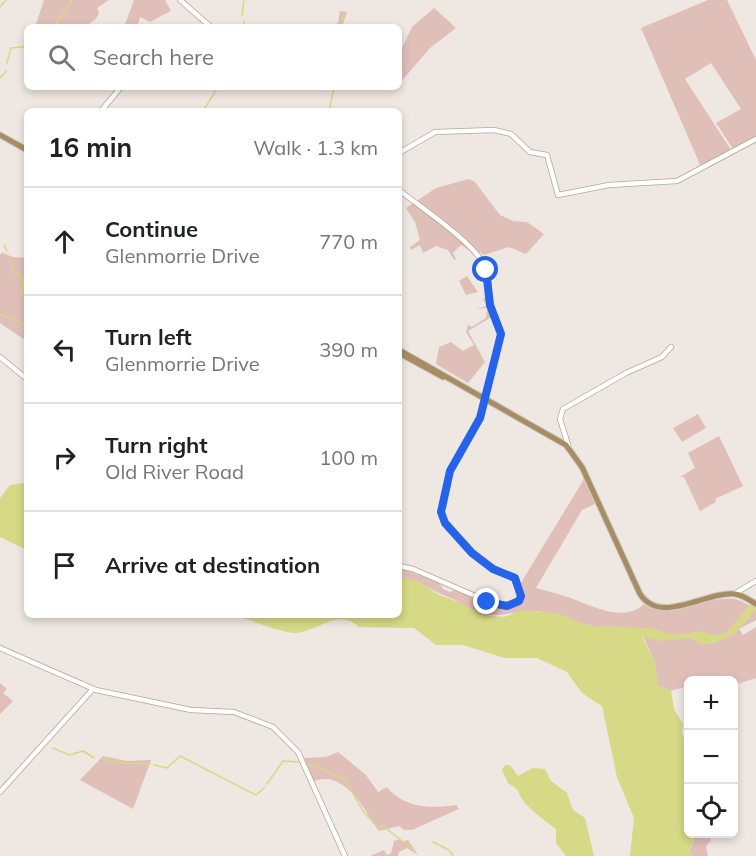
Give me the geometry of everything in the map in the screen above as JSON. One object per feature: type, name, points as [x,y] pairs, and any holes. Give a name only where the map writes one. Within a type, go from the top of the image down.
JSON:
[{"type":"main road","points":[[0,135],[24,148]]},
{"type":"main road","points":[[402,354],[558,438],[569,448],[582,467],[642,596],[656,607],[669,607],[734,594],[756,604]]},
{"type":"street","points":[[180,0],[208,24]]},
{"type":"street","points":[[104,108],[118,90]]},
{"type":"street","points":[[402,151],[435,132],[494,130],[513,135],[530,152],[547,154],[558,195],[613,185],[672,182],[700,170],[756,139]]},
{"type":"street","points":[[402,192],[432,214],[480,258],[486,270],[490,305],[501,333],[486,398],[475,431],[450,471],[441,512],[445,523],[472,553],[493,569],[514,577],[521,596],[519,601],[511,605],[496,605],[413,569],[402,567]]},
{"type":"street","points":[[569,448],[560,417],[564,408],[626,373],[659,359],[671,346]]},
{"type":"street","points":[[0,357],[24,377]]},
{"type":"street","points":[[558,438],[566,433]]},
{"type":"street","points":[[734,594],[748,588],[756,581]]},
{"type":"street","points":[[746,598],[748,588]]},
{"type":"street","points":[[0,648],[93,689],[191,710],[234,712],[273,727],[299,754],[345,856]]},
{"type":"street","points":[[0,792],[93,689]]},
{"type":"shaded area","points":[[44,0],[109,0],[97,8],[99,13],[95,20],[88,24],[36,24]]},
{"type":"shaded area","points":[[134,0],[165,0],[171,11],[150,22],[140,17],[138,24],[125,24]]},
{"type":"shaded area","points":[[708,0],[727,0],[756,60],[756,137],[733,149],[716,123],[741,109],[711,63],[685,79],[731,150],[701,167],[641,28]]},
{"type":"shaded area","points":[[434,8],[456,28],[430,48],[402,81],[402,48],[412,27]]},
{"type":"shaded area","points":[[340,11],[347,12],[343,24],[334,24],[338,23]]},
{"type":"shaded area","points":[[469,179],[475,182],[500,215],[513,221],[527,222],[544,234],[526,254],[509,247],[484,255],[480,252],[476,255],[461,245],[453,253],[456,259],[454,260],[448,250],[436,246],[423,253],[420,245],[411,250],[410,247],[420,240],[415,222],[406,208],[436,188]]},
{"type":"shaded area","points":[[0,254],[24,258],[24,339],[0,323]]},
{"type":"shaded area","points":[[467,276],[478,292],[466,295],[459,281]]},
{"type":"shaded area","points":[[487,296],[488,307],[493,316],[468,331],[485,362],[468,383],[436,364],[439,347],[451,342],[463,351],[474,345],[466,332],[468,325],[472,327],[486,318],[487,308],[476,309],[487,306],[483,299]]},
{"type":"shaded area","points":[[698,414],[706,428],[682,442],[673,428]]},
{"type":"shaded area","points":[[719,436],[743,486],[715,499],[716,502],[700,511],[684,477],[680,477],[695,468],[688,453]]},
{"type":"shaded area","points":[[584,479],[595,504],[582,510],[536,588],[617,613],[636,610],[644,604],[666,611],[712,600],[741,601],[756,610],[756,620],[739,629],[743,635],[756,627],[756,678],[738,684],[738,676],[684,676],[684,687],[671,691],[657,685],[655,663],[643,636],[588,625],[536,611],[497,615],[482,614],[420,584],[402,578],[402,569],[439,582],[443,589],[450,592],[456,589],[491,606],[508,608],[522,597],[519,586]]},
{"type":"shaded area","points":[[24,483],[24,549],[0,537],[0,498],[10,485]]},
{"type":"shaded area","points":[[402,578],[418,581],[439,595],[461,603],[483,615],[504,617],[523,610],[560,614],[590,626],[651,628],[673,635],[701,631],[713,635],[726,633],[756,598],[756,609],[737,632],[713,644],[702,644],[690,638],[659,641],[642,636],[655,663],[658,685],[671,691],[674,709],[683,724],[684,838],[693,838],[694,841],[688,852],[694,856],[630,856],[634,818],[617,777],[602,706],[582,693],[567,672],[537,658],[505,658],[463,645],[436,645],[414,628],[359,627],[343,619],[328,622],[304,632],[274,629],[244,618],[402,618]]},
{"type":"shaded area","points":[[0,683],[7,689],[3,693],[13,701],[0,714]]},
{"type":"shaded area","points":[[338,752],[366,775],[378,792],[387,787],[401,799],[410,803],[428,807],[456,805],[459,809],[412,830],[404,830],[399,826],[379,831],[360,803],[344,786],[325,779],[314,781],[304,758],[326,757]]},
{"type":"shaded area","points":[[103,756],[127,761],[151,760],[133,809],[80,780]]},
{"type":"shaded area","points":[[505,765],[510,765],[518,776],[533,768],[545,769],[551,781],[567,793],[573,810],[585,818],[594,856],[566,856],[556,843],[556,829],[533,811],[519,795],[518,790],[508,783],[502,770]]},
{"type":"shaded area","points":[[693,838],[710,838],[706,846],[708,856],[694,856],[688,853]]},
{"type":"shaded area","points":[[400,839],[402,842],[408,840],[418,855],[407,848],[399,852],[398,856],[370,856],[384,850],[387,855],[391,853],[394,841]]},
{"type":"waterway","points":[[0,7],[6,0]]},
{"type":"waterway","points":[[56,24],[72,0]]},
{"type":"waterway","points":[[242,16],[244,0]]},
{"type":"waterway","points":[[342,24],[343,15]]},
{"type":"waterway","points":[[7,63],[11,48],[24,46]]},
{"type":"waterway","points":[[0,78],[6,71]]},
{"type":"waterway","points":[[205,108],[216,90]]},
{"type":"waterway","points":[[330,108],[333,90]]},
{"type":"waterway","points":[[4,245],[7,251]]},
{"type":"waterway","points":[[10,260],[15,273],[23,277],[24,297]]},
{"type":"waterway","points":[[0,314],[24,325]]},
{"type":"waterway","points":[[53,748],[69,755],[83,751],[94,758]]},
{"type":"waterway","points":[[154,765],[167,768],[180,756],[256,795],[265,787]]},
{"type":"waterway","points":[[102,759],[150,764]]},
{"type":"waterway","points":[[267,784],[283,761],[300,762]]},
{"type":"waterway","points":[[309,764],[344,778],[363,811],[378,828],[383,826],[414,850]]},
{"type":"waterway","points":[[433,842],[449,850],[453,856]]},
{"type":"route","points":[[486,270],[490,305],[501,334],[480,418],[472,436],[450,471],[443,493],[441,510],[445,523],[472,553],[493,569],[511,574],[515,578],[521,596],[519,601],[507,606],[487,602]]}]
